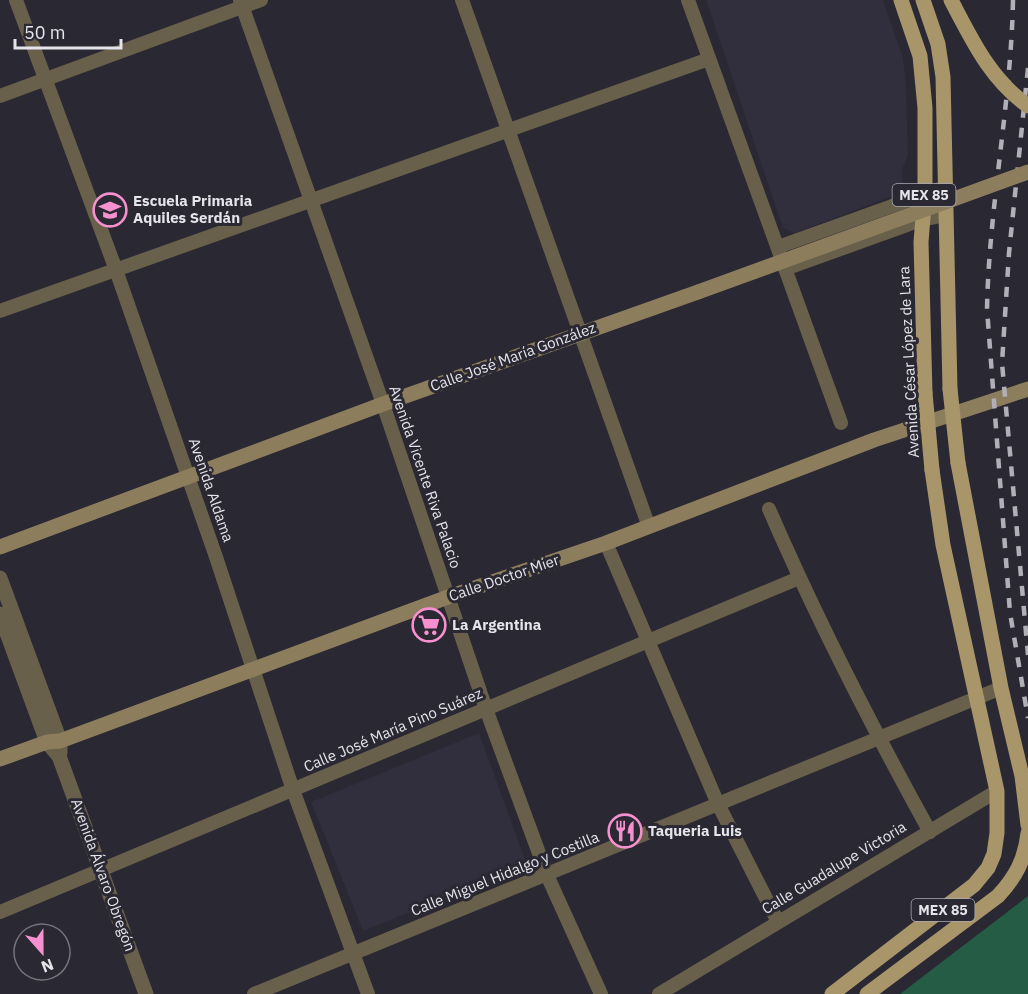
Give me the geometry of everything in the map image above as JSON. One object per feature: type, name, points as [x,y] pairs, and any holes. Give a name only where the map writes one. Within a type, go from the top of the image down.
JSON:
[{"type":"main road","name":"Avenida César López de Lara","points":[[901,0],[922,72],[925,108],[925,193],[921,220],[925,393],[933,471],[943,545],[997,791]]},
{"type":"main road","points":[[951,0],[979,54],[994,75],[1028,106]]},
{"type":"main road","points":[[907,16],[925,4]]},
{"type":"main road","name":"MEX 85","points":[[925,4],[938,44],[943,77],[950,389],[958,463],[1001,688],[1025,774],[1028,825]]},
{"type":"main road","name":"Calle José María González","points":[[0,548],[188,475],[382,404],[1028,172]]},
{"type":"main road","name":"Calle Doctor Mier","points":[[0,759],[56,746],[252,669],[448,597],[606,543],[838,456],[874,440],[1028,389]]},
{"type":"main road","name":"Calle Doctor Mier","points":[[838,456],[1028,399]]},
{"type":"main road","name":"Calle Guadalupe Victoria","points":[[997,791],[1025,774]]},
{"type":"main road","name":"MEX 85","points":[[831,994],[965,893],[981,877],[994,854],[998,833],[997,791]]},
{"type":"main road","name":"MEX 85","points":[[867,994],[998,896],[1022,864],[1028,833]]},
{"type":"street","name":"Avenida Aldama","points":[[16,0],[116,270],[188,475],[293,790],[368,994]]},
{"type":"street","points":[[0,96],[241,4],[261,0]]},
{"type":"street","points":[[462,0],[649,527]]},
{"type":"street","points":[[688,0],[841,423]]},
{"type":"street","name":"Avenida Vicente Riva Palacio","points":[[241,4],[382,404],[486,709],[547,874],[601,994]]},
{"type":"street","points":[[0,311],[709,59]]},
{"type":"street","points":[[778,247],[945,187]]},
{"type":"street","points":[[786,269],[921,220],[946,215]]},
{"type":"street","points":[[769,509],[799,578],[878,738],[930,832]]},
{"type":"street","points":[[606,543],[718,804],[778,922]]},
{"type":"street","name":"Avenida Álvaro Obregón","points":[[0,578],[56,746],[146,994]]},
{"type":"street","name":"Calle José María Pino Suárez","points":[[0,912],[799,578]]},
{"type":"street","name":"Avenida Álvaro Obregón","points":[[0,614],[56,746]]},
{"type":"street","name":"Calle Miguel Hidalgo y Costilla","points":[[254,994],[1001,688]]},
{"type":"street","name":"Calle Guadalupe Victoria","points":[[659,994],[997,791]]},
{"type":"shaded area","points":[[706,0],[883,0],[903,58],[908,155],[902,170],[903,192],[795,233],[783,228]]},
{"type":"shaded area","points":[[479,733],[527,865],[363,931],[311,802]]},
{"type":"green space","points":[[1028,896],[1028,994],[900,994]]},
{"type":"railway","points":[[1013,0],[987,309],[1010,613],[1028,718]]},
{"type":"railway","points":[[1028,68],[1009,253],[1002,363],[1028,655]]},
{"type":"place","name":"Escuela Primaria Aquiles Serdán","points":[[110,210]]},
{"type":"place","name":"La Argentina","points":[[429,625]]},
{"type":"place","name":"Taqueria Luis","points":[[625,831]]}]
